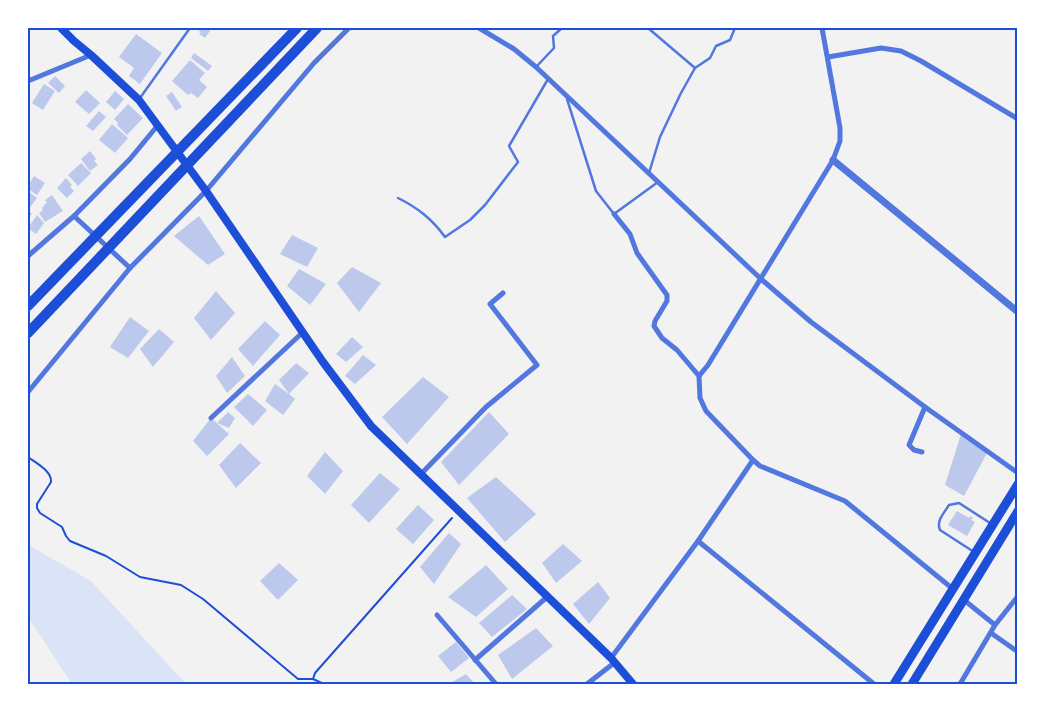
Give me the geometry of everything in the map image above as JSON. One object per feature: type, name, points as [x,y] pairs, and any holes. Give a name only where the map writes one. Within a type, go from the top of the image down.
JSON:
[{"type":"highway","points":[[28,306],[297,28]]},
{"type":"highway","points":[[28,333],[317,28]]},
{"type":"highway","points":[[894,684],[1018,484]]},
{"type":"highway","points":[[912,684],[1018,511]]},
{"type":"main road","points":[[61,28],[139,100],[204,188],[343,391],[371,426],[613,661],[633,684]]},
{"type":"street","points":[[28,392],[130,268],[204,188],[314,63],[349,28]]},
{"type":"street","points":[[479,28],[514,49],[536,68],[761,279],[811,322],[1018,473]]},
{"type":"street","points":[[699,376],[708,365],[833,160],[840,141],[840,128],[822,28]]},
{"type":"street","points":[[828,57],[881,48],[900,52],[920,61],[1018,119]]},
{"type":"street","points":[[28,82],[91,55]]},
{"type":"street","points":[[28,256],[74,216],[130,159],[158,125]]},
{"type":"street","points":[[833,160],[1018,312]]},
{"type":"street","points":[[614,214],[630,234],[637,253],[667,295],[667,301],[654,326],[662,338],[677,350],[699,376],[700,398],[706,411],[760,466],[845,500],[953,589]]},
{"type":"street","points":[[74,216],[130,268]]},
{"type":"street","points":[[422,474],[486,407],[538,365],[490,304],[504,293]]},
{"type":"street","points":[[211,418],[302,333]]},
{"type":"street","points":[[922,452],[914,450],[909,446],[925,407]]},
{"type":"street","points":[[587,684],[613,661],[753,460]]},
{"type":"street","points":[[698,541],[874,684]]},
{"type":"street","points":[[960,684],[995,626],[1018,596]]},
{"type":"street","points":[[475,660],[547,597]]},
{"type":"street","points":[[964,600],[995,626]]},
{"type":"street","points":[[438,615],[496,684]]},
{"type":"street","points":[[991,633],[1018,652]]},
{"type":"lane","points":[[139,100],[190,28]]},
{"type":"lane","points":[[536,68],[554,48],[553,36],[562,28]]},
{"type":"lane","points":[[648,28],[695,68]]},
{"type":"lane","points":[[649,173],[660,137],[695,68],[710,58],[716,46],[730,40],[735,28]]},
{"type":"lane","points":[[398,198],[415,206],[425,214],[436,224],[445,237],[470,220],[485,205],[518,162],[509,146],[548,79]]},
{"type":"lane","points":[[567,98],[596,191],[614,214],[658,182]]},
{"type":"lane","points":[[975,553],[940,530],[938,526],[939,520],[949,505],[959,503],[993,524]]},
{"type":"path","points":[[28,457],[49,474],[51,478],[51,482],[37,504],[37,508],[40,513],[62,527],[70,541],[106,556],[140,577],[166,581],[191,590],[219,611],[298,679],[313,679],[324,684]]},
{"type":"path","points":[[313,679],[315,673],[459,511]]},
{"type":"shaded area","points":[[28,545],[91,581],[186,684],[72,684],[28,617]]},
{"type":"building","points":[[194,28],[212,28],[205,38],[199,34],[201,32]]},
{"type":"building","points":[[136,34],[162,53],[140,84],[129,76],[134,68],[119,57]]},
{"type":"building","points":[[194,53],[212,66],[208,71],[191,58]]},
{"type":"building","points":[[190,60],[205,73],[199,80],[207,87],[198,98],[191,93],[188,95],[172,81]]},
{"type":"building","points":[[55,76],[65,86],[59,93],[48,83]]},
{"type":"building","points":[[44,84],[55,91],[43,110],[32,103]]},
{"type":"building","points":[[86,90],[100,103],[89,114],[75,102]]},
{"type":"building","points":[[115,91],[124,99],[115,110],[106,102]]},
{"type":"building","points":[[172,92],[182,107],[176,111],[166,96]]},
{"type":"building","points":[[128,104],[143,118],[127,135],[114,119]]},
{"type":"building","points":[[99,111],[106,117],[93,131],[86,126]]},
{"type":"building","points":[[112,124],[128,138],[115,153],[99,140]]},
{"type":"building","points":[[90,151],[98,165],[90,171],[81,159]]},
{"type":"building","points":[[81,163],[91,173],[78,186],[68,175]]},
{"type":"building","points":[[34,176],[45,183],[37,195],[28,189]]},
{"type":"building","points":[[66,178],[74,191],[67,198],[57,188]]},
{"type":"building","points":[[28,191],[37,198],[28,210]]},
{"type":"building","points":[[52,195],[63,211],[45,222],[39,213],[47,202],[45,200]]},
{"type":"building","points":[[28,210],[32,214],[28,219]]},
{"type":"building","points":[[37,215],[44,223],[36,234],[28,228]]},
{"type":"building","points":[[199,216],[225,254],[208,265],[174,236]]},
{"type":"building","points":[[292,235],[318,248],[307,267],[280,254]]},
{"type":"building","points":[[352,267],[381,283],[359,312],[337,283]]},
{"type":"building","points":[[299,269],[326,284],[310,305],[287,286]]},
{"type":"building","points":[[216,291],[235,313],[211,340],[194,318]]},
{"type":"building","points":[[130,317],[149,331],[128,358],[110,347]]},
{"type":"building","points":[[265,321],[280,335],[253,366],[238,349]]},
{"type":"building","points":[[159,329],[174,342],[153,367],[140,349]]},
{"type":"building","points":[[352,337],[363,347],[346,362],[336,354]]},
{"type":"building","points":[[363,355],[376,365],[355,384],[345,376]]},
{"type":"building","points":[[232,357],[245,376],[227,393],[216,376]]},
{"type":"building","points":[[296,363],[309,373],[289,394],[279,380]]},
{"type":"building","points":[[423,377],[449,397],[407,444],[382,417]]},
{"type":"building","points":[[275,384],[295,399],[283,415],[265,401]]},
{"type":"building","points":[[248,394],[267,410],[253,426],[234,407]]},
{"type":"building","points":[[228,412],[235,418],[229,428],[217,423]]},
{"type":"building","points":[[489,412],[509,434],[459,485],[441,462]]},
{"type":"building","points":[[211,418],[229,434],[207,456],[193,441]]},
{"type":"building","points":[[961,434],[987,453],[964,496],[945,485]]},
{"type":"building","points":[[240,443],[261,463],[236,488],[219,465]]},
{"type":"building","points":[[325,452],[343,471],[325,494],[307,476]]},
{"type":"building","points":[[380,473],[400,489],[369,523],[351,505]]},
{"type":"building","points":[[496,477],[536,514],[505,542],[467,498]]},
{"type":"building","points":[[418,505],[434,520],[413,544],[396,529]]},
{"type":"building","points":[[957,511],[969,518],[970,516],[973,518],[971,520],[975,522],[967,536],[948,525]]},
{"type":"building","points":[[449,533],[461,544],[434,584],[420,567]]},
{"type":"building","points":[[563,544],[582,561],[556,583],[542,563]]},
{"type":"building","points":[[279,563],[298,580],[278,600],[260,581]]},
{"type":"building","points":[[486,565],[508,589],[476,617],[448,597]]},
{"type":"building","points":[[598,582],[610,598],[589,624],[573,604]]},
{"type":"building","points":[[512,595],[527,609],[492,637],[479,623]]},
{"type":"building","points":[[536,628],[553,646],[512,679],[498,655]]},
{"type":"building","points":[[456,642],[469,658],[451,672],[438,656]]},
{"type":"building","points":[[466,674],[475,684],[449,684]]}]
